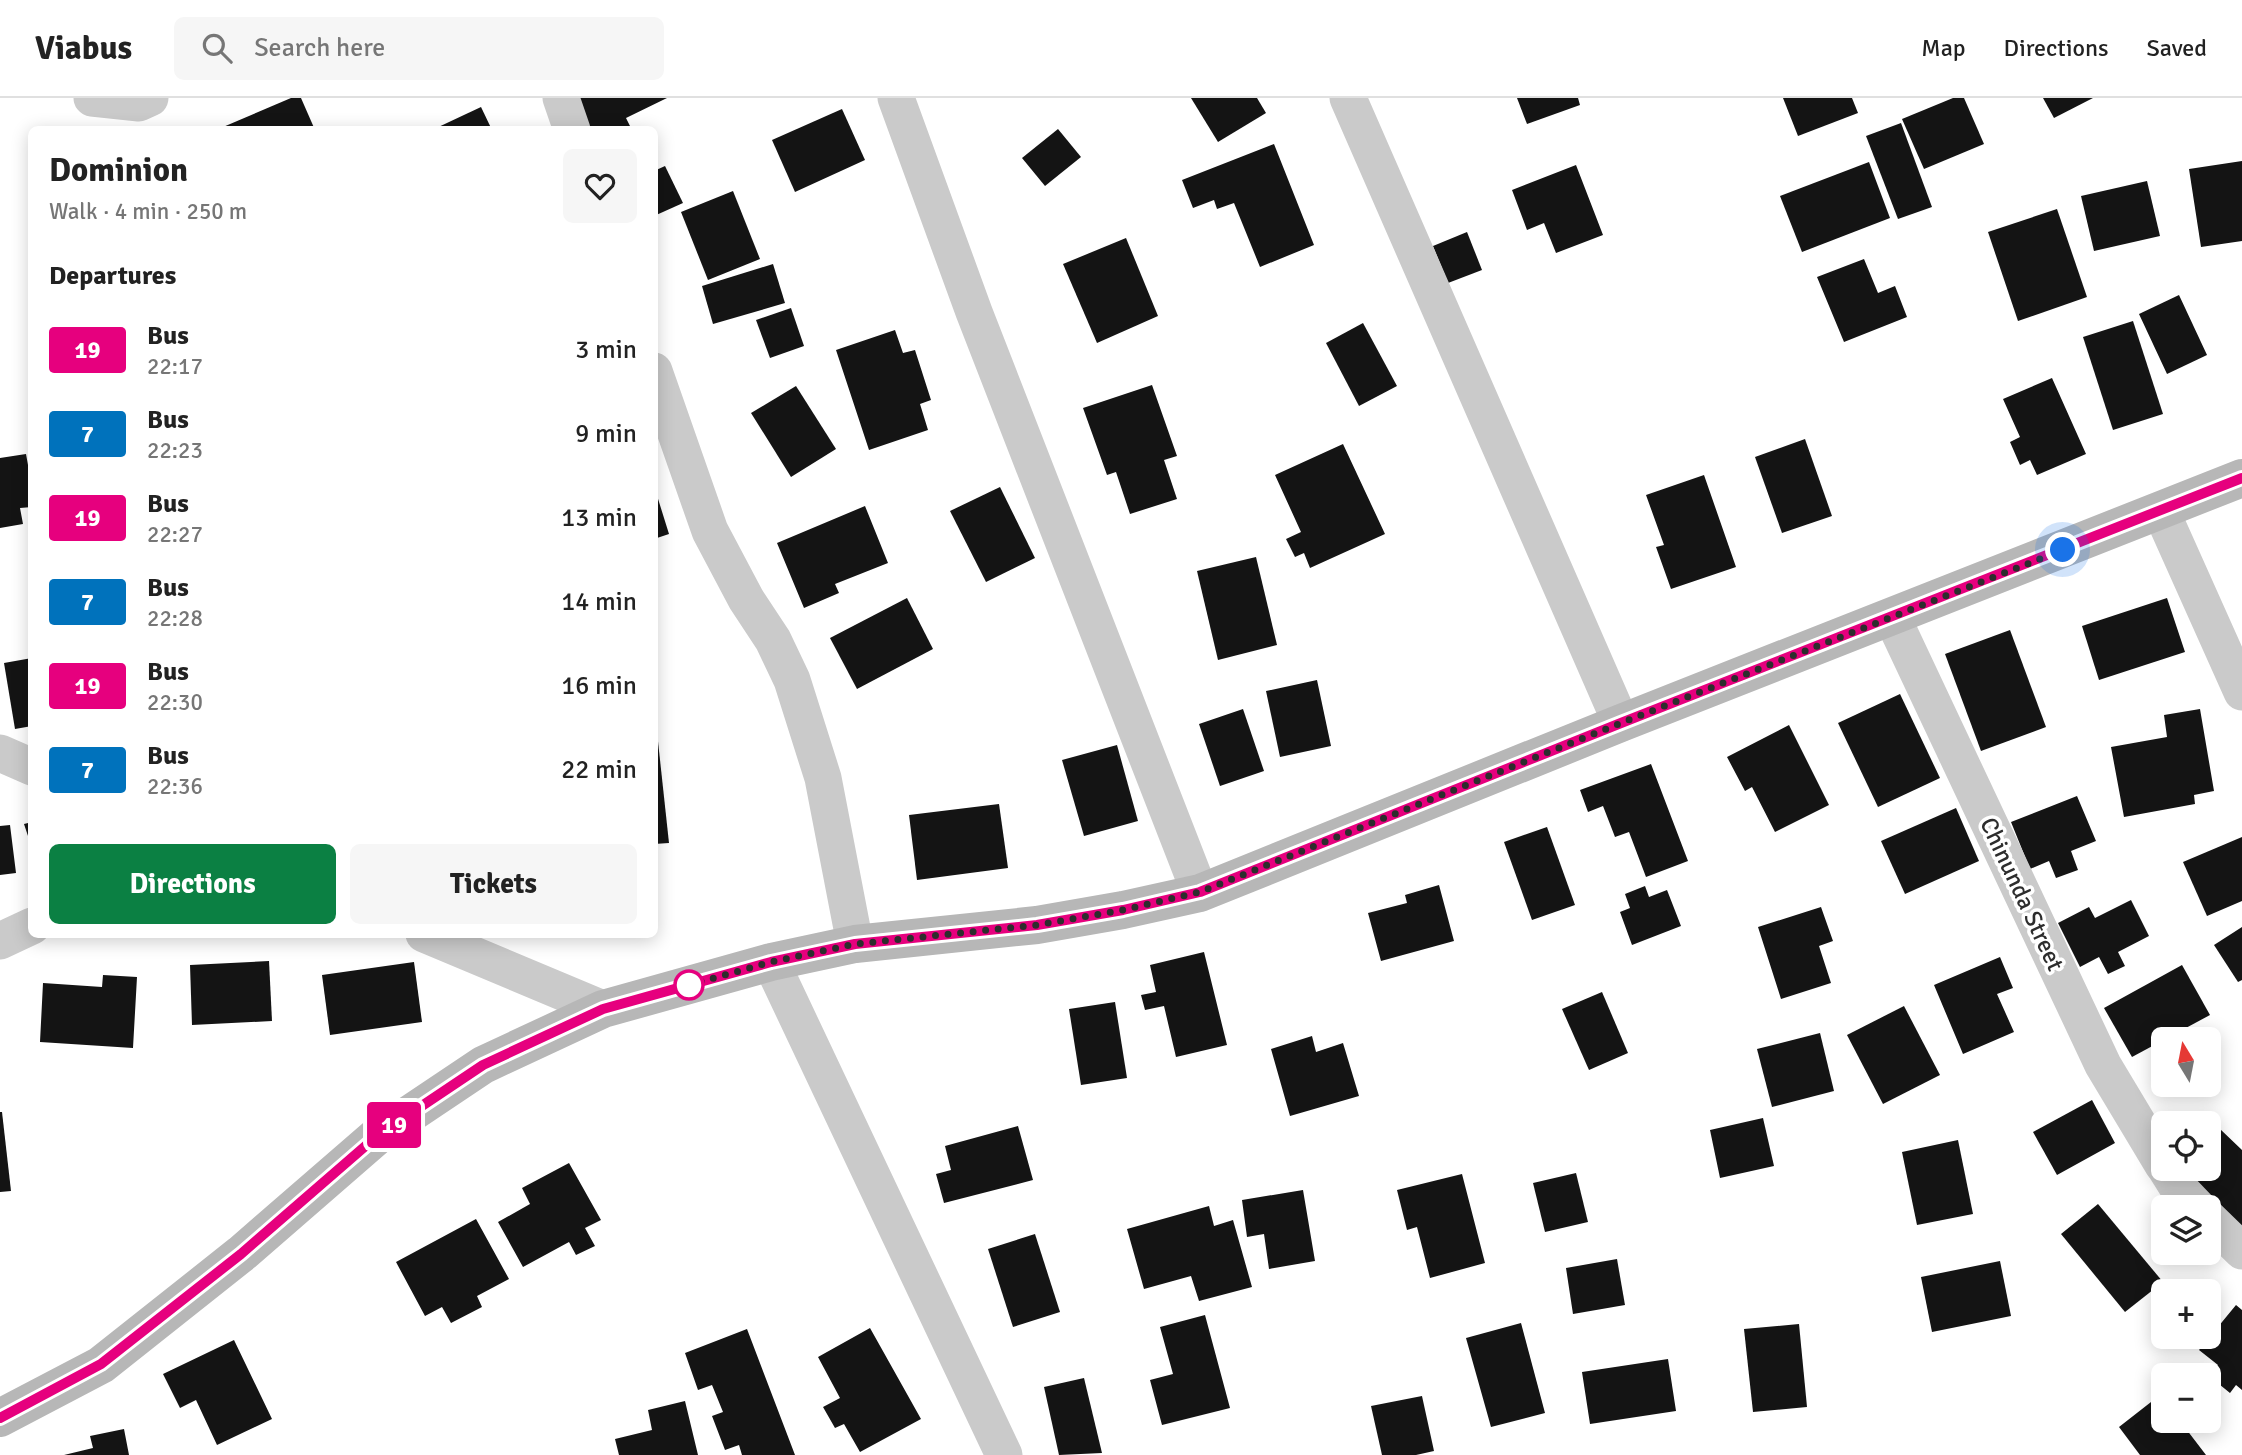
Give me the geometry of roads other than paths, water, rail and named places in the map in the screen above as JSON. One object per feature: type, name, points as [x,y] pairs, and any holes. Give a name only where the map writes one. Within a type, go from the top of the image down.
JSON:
[{"type":"street","points":[[92,98],[139,103],[150,98]]},
{"type":"street","points":[[561,98],[571,126]]},
{"type":"street","points":[[896,98],[974,313],[1200,892]]},
{"type":"street","points":[[1348,98],[1621,723]]},
{"type":"street","points":[[658,382],[710,531],[746,598],[773,640],[792,680],[823,778],[855,944]]},
{"type":"street","points":[[0,1418],[101,1364],[241,1254],[377,1136],[483,1065],[603,1009],[771,962],[855,944],[1037,925],[1123,910],[1200,892],[2242,478]]},
{"type":"street","points":[[2161,511],[2242,692]]},
{"type":"street","name":"Chinunda Street","points":[[1892,617],[2103,1065],[2151,1145]]},
{"type":"street","points":[[0,753],[28,764]]},
{"type":"street","points":[[0,941],[28,928]]},
{"type":"street","points":[[434,938],[603,1009]]},
{"type":"street","points":[[771,962],[1003,1455]]},
{"type":"street","name":"Chinunda Street","points":[[2173,1181],[2186,1195]]},
{"type":"street","points":[[2221,1231],[2242,1251]]}]
